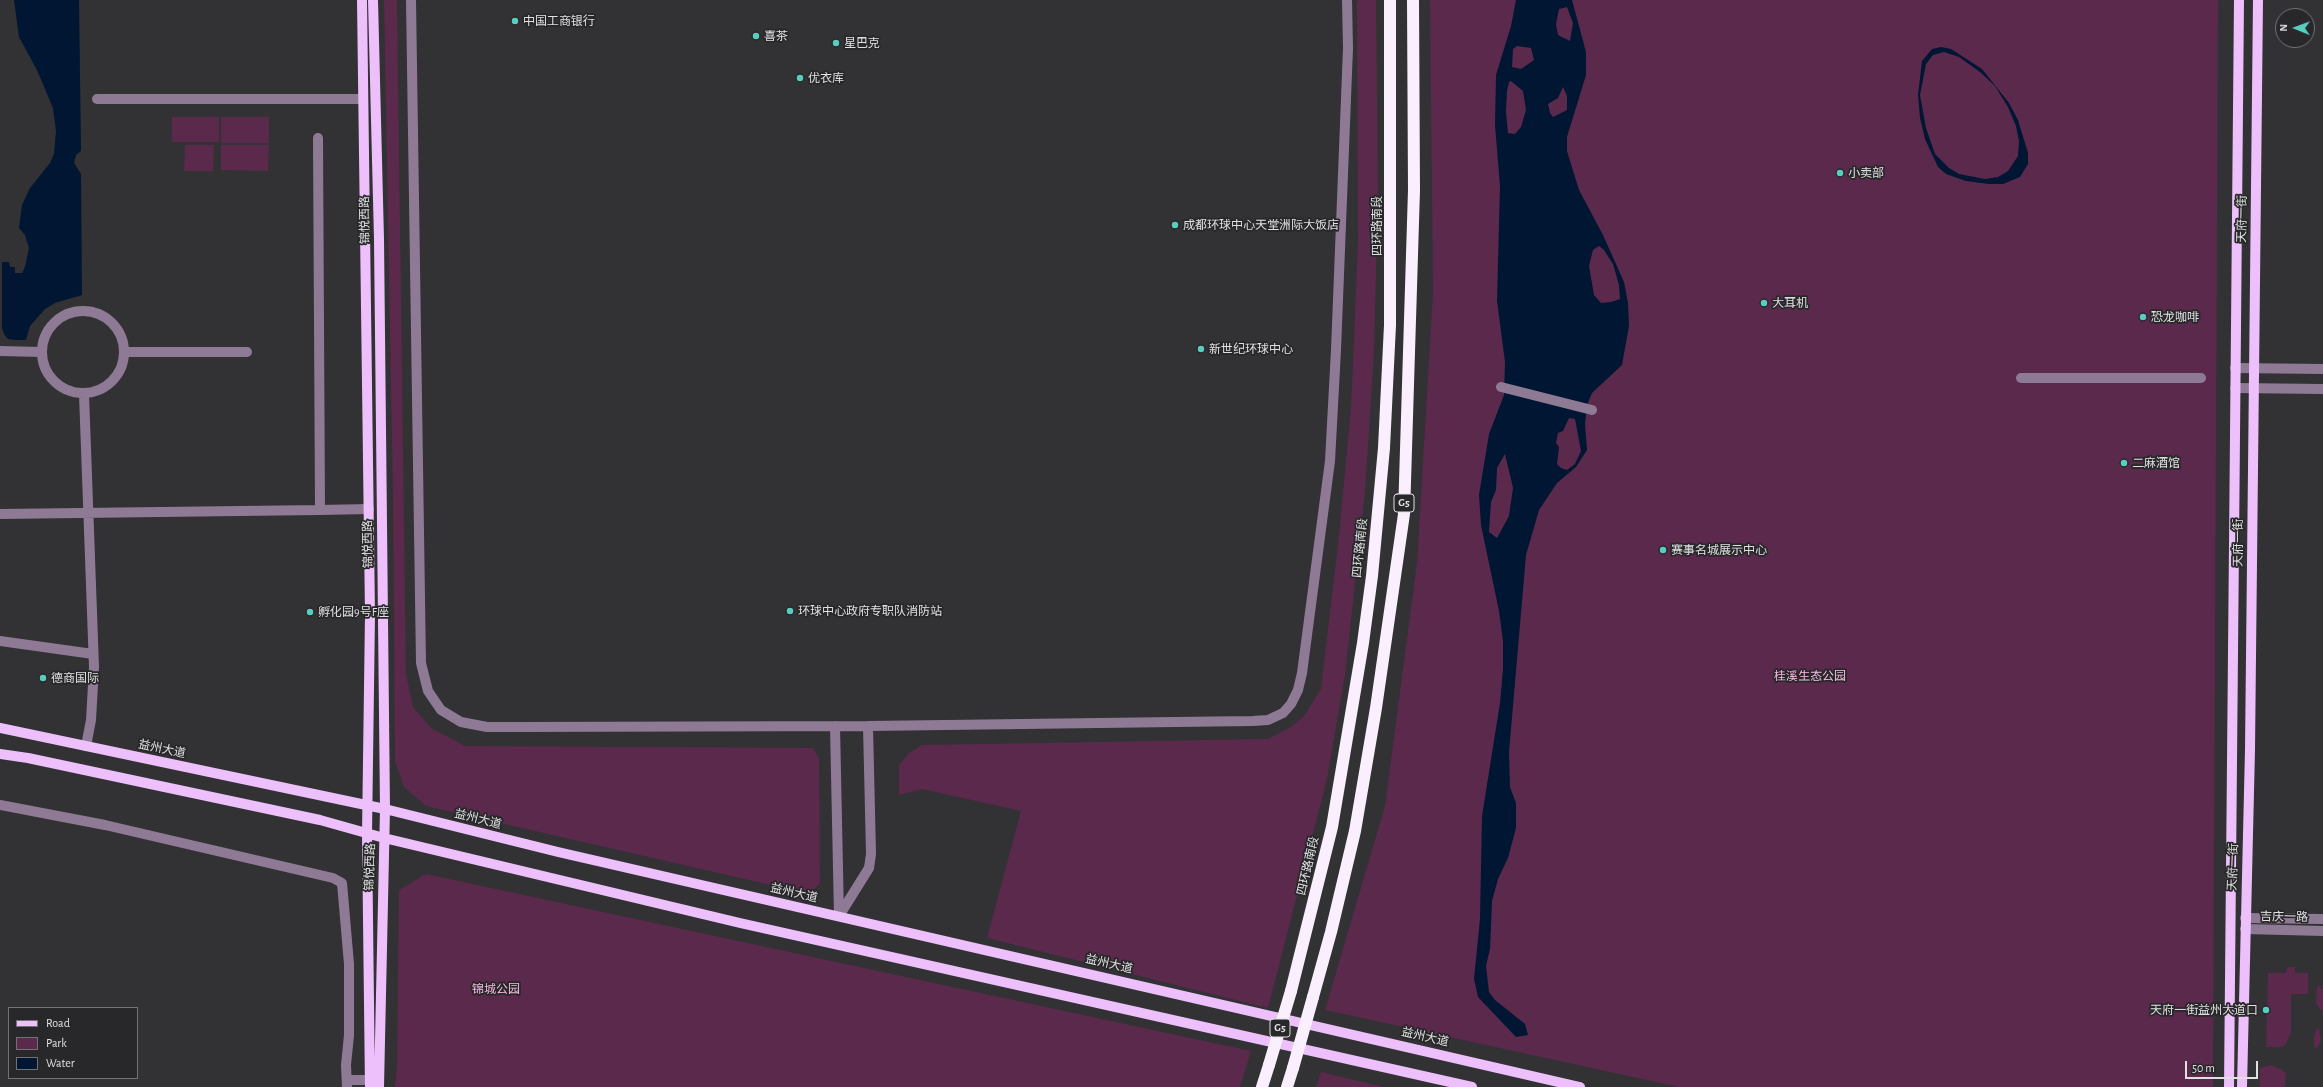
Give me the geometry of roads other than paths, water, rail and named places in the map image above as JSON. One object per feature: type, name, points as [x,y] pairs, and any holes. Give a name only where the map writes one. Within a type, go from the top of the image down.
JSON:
[{"type":"highway","name":"四环路南段","points":[[1262,1087],[1291,991],[1332,827],[1363,644],[1372,569],[1384,448],[1390,325],[1390,0]]},
{"type":"highway","name":"G5","points":[[1287,1087],[1332,932],[1355,831],[1376,708],[1404,514],[1414,190],[1413,0]]},
{"type":"main road","name":"锦悦西路","points":[[362,0],[370,628],[367,834],[370,1083]]},
{"type":"main road","name":"锦悦西路","points":[[373,0],[379,239],[385,809],[379,1087]]},
{"type":"main road","name":"天府一街","points":[[2229,1087],[2239,0]]},
{"type":"main road","name":"天府一街","points":[[2242,1087],[2250,750],[2252,389],[2258,0]]},
{"type":"main road","name":"益州大道","points":[[0,728],[385,809],[558,852],[1580,1087]]},
{"type":"main road","points":[[0,754],[28,758],[320,820],[367,834],[747,924],[1472,1087]]},
{"type":"street","points":[[411,0],[421,663],[428,691],[441,710],[461,722],[487,727],[868,726],[1253,721],[1268,720],[1283,713],[1291,704],[1298,690],[1302,673],[1330,461],[1347,74],[1347,0]]},
{"type":"street","points":[[97,99],[363,99]]},
{"type":"street","points":[[318,138],[320,510]]},
{"type":"street","points":[[87,311],[99,314],[113,325],[122,340],[124,352],[122,365],[112,381],[96,392],[84,394],[71,392],[59,386],[46,371],[41,352],[44,338],[51,326],[61,317],[73,312],[87,311]]},
{"type":"street","points":[[0,351],[41,352]]},
{"type":"street","points":[[124,352],[247,352]]},
{"type":"street","points":[[2235,368],[2323,370]]},
{"type":"street","points":[[2021,378],[2200,378]]},
{"type":"street","points":[[1501,387],[1592,410]]},
{"type":"street","points":[[2235,388],[2323,389]]},
{"type":"street","points":[[84,394],[93,654],[91,720],[86,746]]},
{"type":"street","points":[[0,514],[369,509]]},
{"type":"street","points":[[0,641],[93,654]]},
{"type":"street","points":[[835,726],[839,916]]},
{"type":"street","points":[[839,916],[869,868],[871,854],[868,726]]},
{"type":"street","points":[[0,805],[106,825],[332,878],[342,883],[349,964],[347,1084],[370,1083]]},
{"type":"street","name":"吉庆一路","points":[[2245,918],[2323,919]]},
{"type":"street","name":"吉庆一路","points":[[2245,929],[2323,931]]},
{"type":"water","points":[[14,0],[79,0],[81,151],[76,155],[74,163],[81,174],[82,295],[55,303],[45,309],[30,326],[26,340],[8,339],[2,328],[2,262],[9,262],[10,267],[15,267],[15,273],[22,273],[25,267],[29,248],[25,235],[19,228],[22,205],[30,188],[50,163],[54,154],[56,131],[53,108],[37,70],[19,37]]},
{"type":"water","points":[[1516,0],[1572,0],[1586,52],[1586,75],[1567,137],[1567,151],[1579,190],[1603,235],[1624,282],[1628,303],[1629,326],[1622,365],[1592,393],[1587,405],[1585,424],[1587,450],[1576,467],[1557,483],[1539,510],[1526,555],[1509,752],[1510,787],[1516,803],[1516,828],[1508,858],[1498,879],[1492,901],[1490,949],[1486,966],[1489,992],[1495,1000],[1525,1024],[1528,1035],[1516,1037],[1478,997],[1474,979],[1480,919],[1482,816],[1500,703],[1503,669],[1503,641],[1499,611],[1481,525],[1479,495],[1489,434],[1504,395],[1505,362],[1497,301],[1500,186],[1495,125],[1496,75],[1511,26]],"holes":[[[1567,7],[1573,23],[1570,41],[1558,35],[1556,24],[1559,9]],[[1517,46],[1531,48],[1534,60],[1521,69],[1512,67],[1513,49]],[[1511,81],[1523,91],[1526,110],[1521,127],[1515,134],[1508,133],[1506,112],[1509,82]],[[1563,87],[1567,96],[1567,110],[1553,117],[1550,113],[1548,104],[1558,98]],[[1599,246],[1604,250],[1613,264],[1619,285],[1620,299],[1601,303],[1594,295],[1589,266],[1593,250]],[[1569,418],[1575,419],[1581,451],[1575,464],[1567,470],[1561,468],[1557,464],[1559,447],[1556,443],[1558,433],[1563,431]],[[1505,454],[1513,488],[1509,516],[1497,538],[1489,532],[1491,502],[1496,490],[1497,468]]]},
{"type":"water","points":[[1941,47],[1951,49],[1982,69],[2009,103],[2018,120],[2028,153],[2028,164],[2020,177],[2003,184],[1989,184],[1966,181],[1946,174],[1938,167],[1925,139],[1920,118],[1918,95],[1922,61],[1932,49]],"holes":[[[1944,52],[1959,57],[1980,72],[1995,86],[2008,107],[2016,126],[2019,141],[2018,156],[2008,171],[1998,177],[1985,179],[1959,174],[1949,168],[1935,154],[1926,128],[1920,95],[1926,64],[1933,55]]]},
{"type":"place","name":"中国工商银行","points":[[515,21]]},
{"type":"place","name":"喜茶","points":[[756,36]]},
{"type":"place","name":"星巴克","points":[[836,43]]},
{"type":"place","name":"优衣库","points":[[800,78]]},
{"type":"place","name":"小卖部","points":[[1840,173]]},
{"type":"place","name":"成都环球中心天堂洲际大饭店","points":[[1175,225]]},
{"type":"place","name":"大耳机","points":[[1764,303]]},
{"type":"place","name":"恐龙咖啡","points":[[2143,317]]},
{"type":"place","name":"新世纪环球中心","points":[[1201,349]]},
{"type":"place","name":"二麻酒馆","points":[[2124,463]]},
{"type":"place","name":"赛事名城展示中心","points":[[1663,550]]},
{"type":"place","name":"环球中心政府专职队消防站","points":[[790,611]]},
{"type":"place","name":"孵化园9号F座","points":[[310,612]]},
{"type":"place","name":"德商国际","points":[[43,678]]},
{"type":"place","name":"天府一街益州大道口","points":[[2266,1010]]},
{"type":"park label","name":"桂溪生态公园","points":[[1810,676]]},
{"type":"park label","name":"锦城公园","points":[[496,989]]}]
